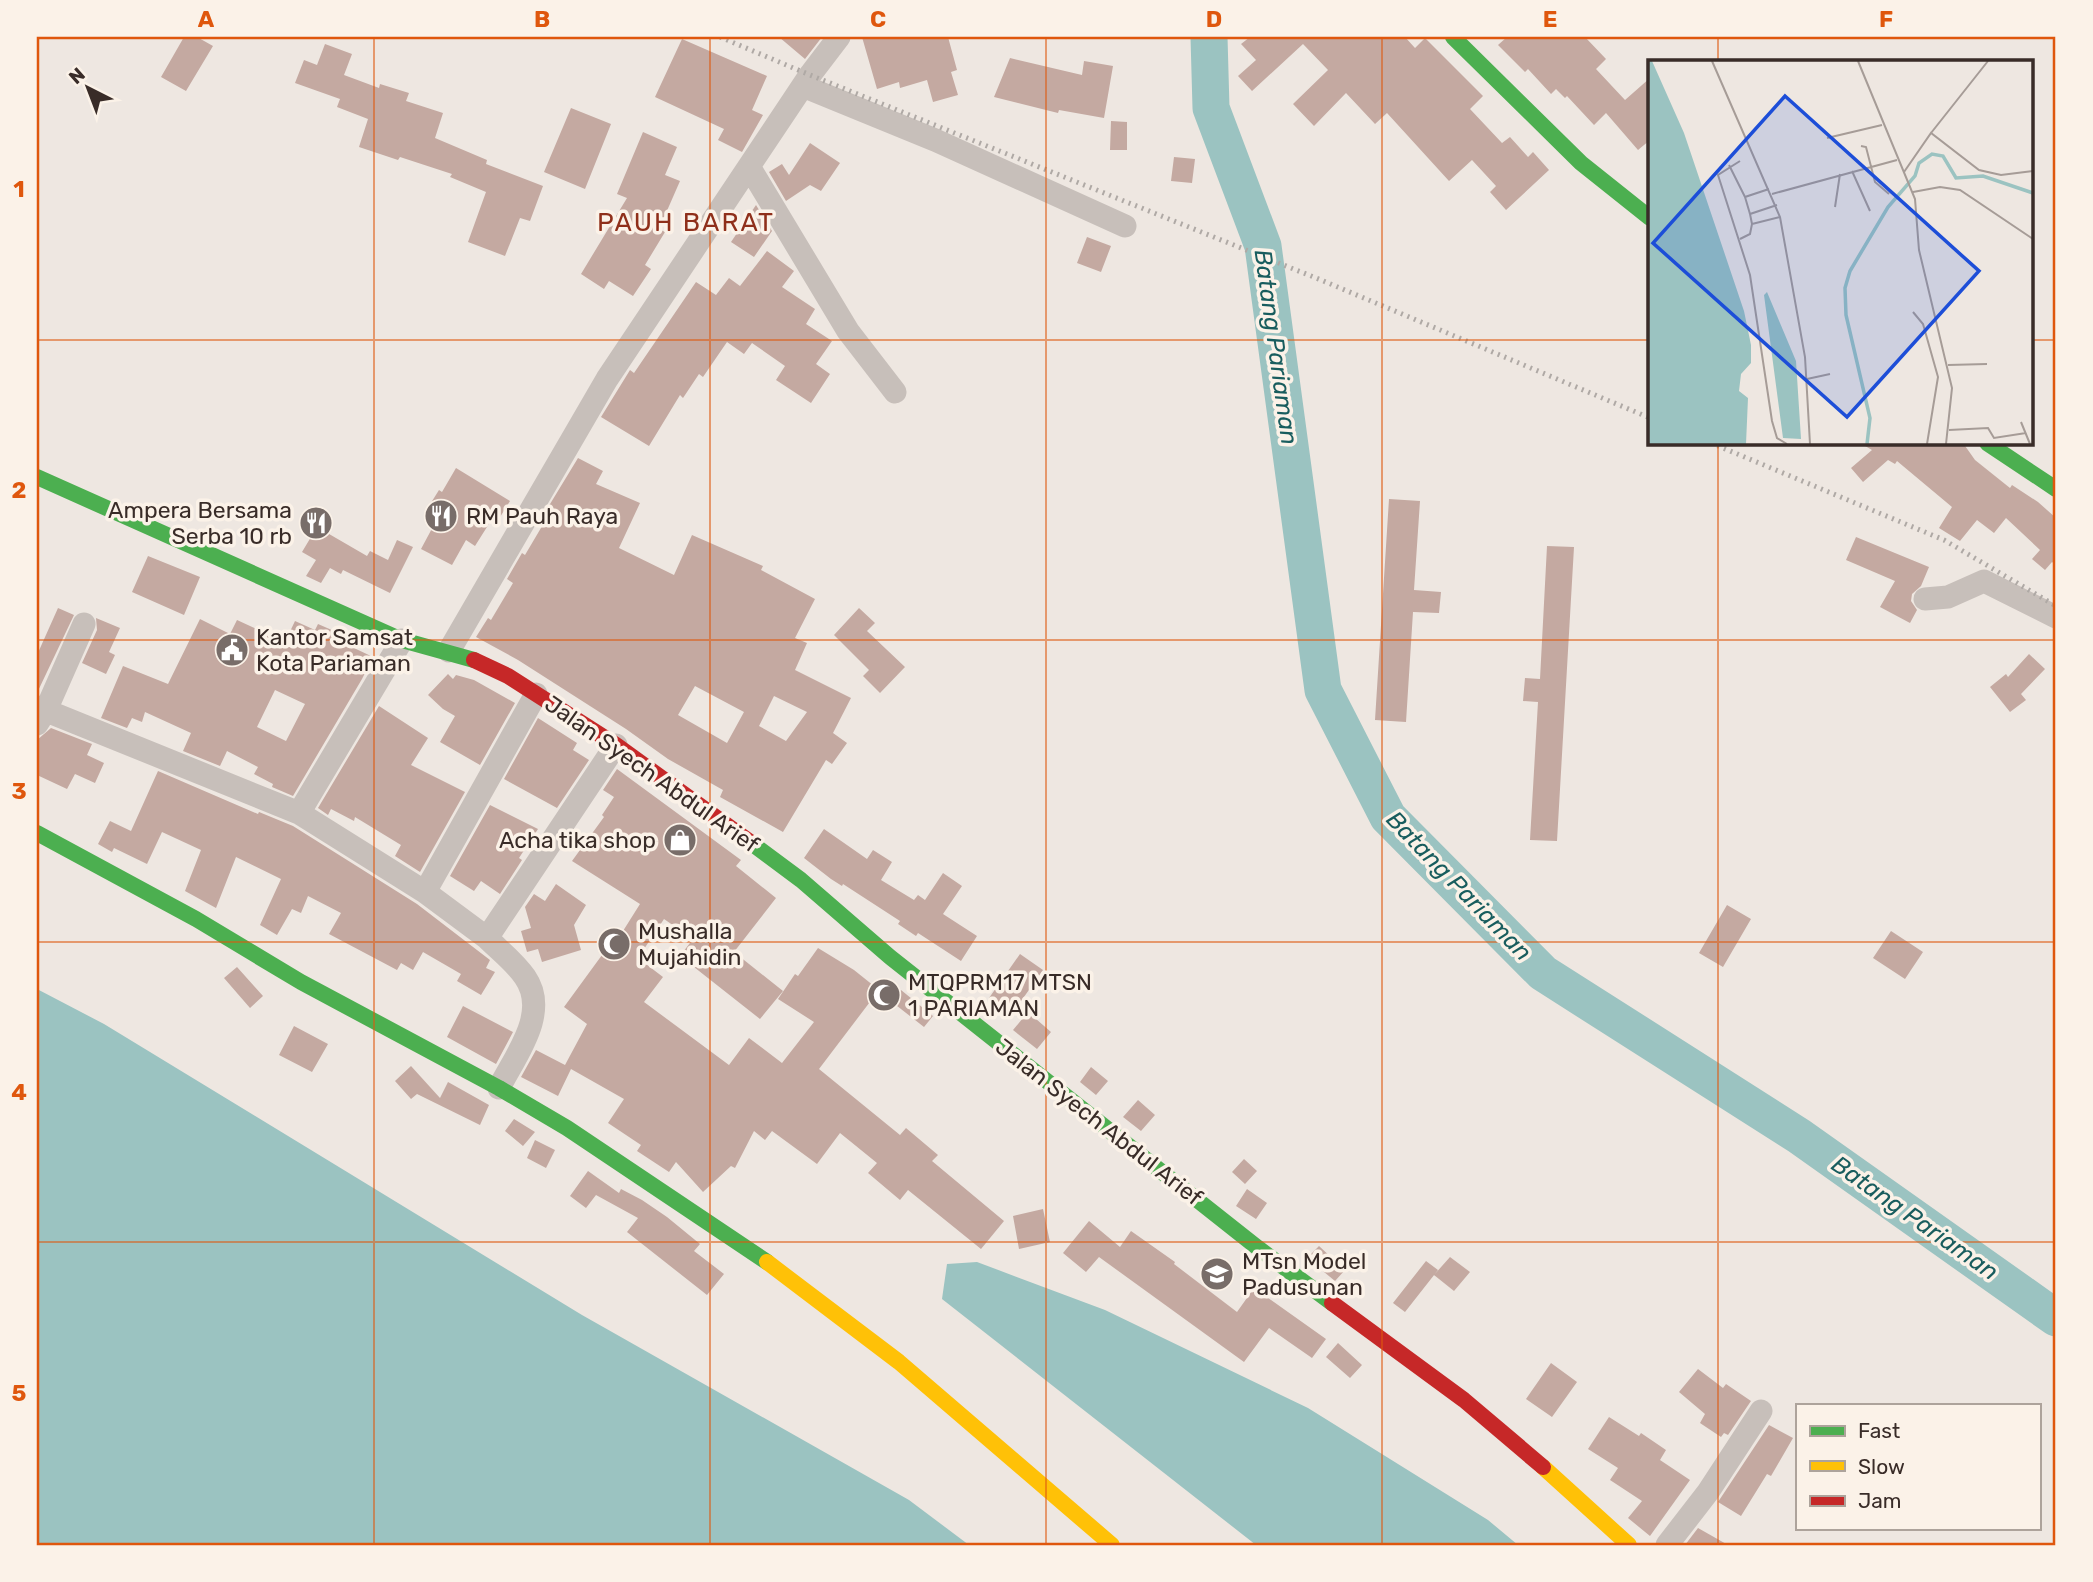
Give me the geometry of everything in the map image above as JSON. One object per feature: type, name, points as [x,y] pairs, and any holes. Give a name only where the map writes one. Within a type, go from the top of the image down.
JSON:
[{"type":"street","points":[[449,651],[607,379],[803,86],[839,37]]},
{"type":"street","points":[[1453,37],[1581,163],[1648,216]]},
{"type":"street","points":[[803,86],[935,140],[1125,226]]},
{"type":"street","points":[[750,168],[848,331],[895,392]]},
{"type":"street","points":[[1988,444],[2056,489]]},
{"type":"street","name":"Jalan Syech Abdul Arief","points":[[37,477],[402,640],[481,662],[616,746],[801,880],[890,957],[1258,1248],[1464,1400],[1518,1444],[1629,1545]]},
{"type":"street","points":[[1925,599],[1948,597],[1984,581],[2056,617]]},
{"type":"street","points":[[84,625],[40,714],[299,813],[425,892],[487,938],[526,979],[533,993],[532,1024],[499,1088]]},
{"type":"street","points":[[299,813],[402,640]]},
{"type":"street","points":[[425,892],[536,694]]},
{"type":"street","points":[[487,938],[616,746]]},
{"type":"street","points":[[37,833],[196,919],[301,982],[392,1028],[499,1088],[567,1128],[751,1249],[916,1376],[1112,1545]]},
{"type":"street","points":[[1667,1545],[1708,1492],[1761,1411]]},
{"type":"water","points":[[37,989],[104,1024],[582,1315],[909,1500],[969,1545],[37,1545]]},
{"type":"water","points":[[977,1262],[1105,1310],[1308,1408],[1488,1520],[1518,1545],[1256,1545],[942,1299],[947,1264]]},
{"type":"building","points":[[184,37],[197,37],[213,46],[186,91],[161,77]]},
{"type":"building","points":[[779,37],[822,37],[805,59]]},
{"type":"building","points":[[862,37],[948,37],[957,70],[951,72],[958,95],[933,102],[927,80],[900,88],[899,82],[877,89]]},
{"type":"building","points":[[1250,37],[1405,37],[1415,48],[1425,38],[1483,96],[1470,109],[1502,143],[1510,137],[1528,157],[1533,152],[1549,170],[1506,210],[1490,192],[1496,186],[1472,160],[1449,181],[1387,113],[1375,124],[1346,93],[1314,126],[1293,104],[1328,70],[1303,44],[1252,91],[1238,76],[1256,60],[1241,44]]},
{"type":"building","points":[[1507,37],[1585,37],[1606,59],[1596,69],[1625,100],[1648,80],[1648,142],[1638,150],[1606,113],[1594,125],[1567,96],[1565,98],[1556,89],[1551,94],[1528,69],[1525,72],[1498,45]]},
{"type":"building","points":[[682,39],[767,76],[752,110],[763,115],[742,152],[718,140],[724,129],[655,97]]},
{"type":"building","points":[[325,44],[352,54],[344,75],[379,88],[380,84],[409,93],[406,101],[443,113],[435,138],[487,160],[486,164],[543,186],[530,221],[520,218],[505,256],[468,242],[486,192],[450,177],[452,174],[359,147],[368,119],[337,107],[340,99],[295,83],[304,60],[317,65]]},
{"type":"building","points":[[1010,58],[1082,75],[1084,61],[1113,66],[1104,118],[1059,110],[1058,113],[994,97]]},
{"type":"building","points":[[571,108],[611,124],[585,189],[544,172]]},
{"type":"building","points":[[1111,121],[1127,122],[1127,150],[1110,150]]},
{"type":"building","points":[[643,132],[677,147],[665,175],[680,181],[659,229],[665,232],[645,265],[651,269],[633,296],[609,281],[604,289],[581,274],[627,198],[617,194]]},
{"type":"building","points":[[810,143],[840,163],[821,191],[810,185],[786,201],[769,172],[782,164],[789,175]]},
{"type":"building","points":[[1174,157],[1195,159],[1192,183],[1171,181]]},
{"type":"building","points":[[756,205],[772,231],[754,257],[731,242]]},
{"type":"building","points":[[1087,237],[1111,246],[1101,272],[1077,263]]},
{"type":"building","points":[[767,251],[794,271],[782,287],[815,309],[806,324],[832,341],[816,364],[830,374],[811,403],[776,380],[785,366],[752,343],[744,354],[727,342],[703,377],[699,374],[683,398],[680,395],[649,446],[601,417],[630,370],[634,373],[696,282],[716,295],[729,278],[740,286]]},
{"type":"building","points":[[1862,444],[1964,444],[1975,460],[2010,488],[2012,485],[2038,502],[2056,518],[2056,565],[2052,562],[2045,570],[2032,559],[2040,550],[2006,518],[1994,533],[1977,520],[1960,541],[1939,528],[1952,507],[1897,461],[1895,464],[1888,460],[1863,482],[1851,468],[1872,450]]},
{"type":"building","points":[[578,458],[603,471],[596,484],[640,503],[619,548],[674,575],[692,535],[763,566],[761,570],[815,599],[795,638],[807,643],[795,670],[851,698],[833,733],[847,743],[832,764],[826,760],[783,832],[720,797],[723,790],[668,759],[518,660],[476,637],[488,618],[491,620],[513,583],[507,579],[551,511],[547,509]],"holes":[[[695,686],[744,712],[727,743],[678,715]],[[774,696],[807,712],[786,741],[759,726]]]},
{"type":"building","points":[[456,468],[510,501],[497,522],[492,519],[475,546],[466,540],[452,565],[421,549],[436,521],[424,514],[439,490],[442,492]]},
{"type":"building","points":[[1389,499],[1420,501],[1414,590],[1441,592],[1439,613],[1413,612],[1406,722],[1375,720]]},
{"type":"building","points":[[317,527],[367,556],[370,551],[388,560],[397,540],[413,547],[390,593],[343,570],[341,574],[330,568],[321,583],[306,576],[316,560],[302,552]]},
{"type":"building","points":[[1856,537],[1929,567],[1921,586],[1912,594],[1911,601],[1917,610],[1910,623],[1880,607],[1895,581],[1846,560]]},
{"type":"building","points":[[1547,546],[1574,547],[1557,841],[1530,840],[1538,702],[1523,701],[1525,678],[1540,679]]},
{"type":"building","points":[[148,556],[200,577],[184,615],[132,592]]},
{"type":"building","points":[[58,608],[74,615],[37,693],[37,655]]},
{"type":"building","points":[[859,608],[875,623],[867,631],[905,667],[880,693],[863,676],[869,670],[834,635]]},
{"type":"building","points":[[96,618],[120,628],[109,652],[115,655],[106,674],[82,663],[97,630]]},
{"type":"building","points":[[200,619],[230,634],[237,620],[285,642],[295,621],[315,630],[318,624],[357,641],[354,648],[373,657],[293,796],[272,787],[273,784],[254,774],[258,767],[227,751],[220,766],[183,751],[191,733],[145,712],[142,722],[132,718],[127,728],[101,718],[123,666],[168,684]],"holes":[[[275,690],[305,704],[286,741],[257,727]]]},
{"type":"building","points":[[2029,654],[2045,669],[2021,694],[2026,700],[2010,712],[1990,687],[2006,674],[2008,677]]},
{"type":"building","points":[[448,674],[453,679],[456,675],[474,680],[515,703],[480,765],[440,742],[455,716],[428,695]]},
{"type":"building","points":[[379,706],[428,738],[411,765],[465,792],[420,872],[395,856],[401,845],[355,817],[354,821],[331,809],[328,815],[318,808]]},
{"type":"building","points":[[538,718],[577,743],[573,750],[589,760],[557,808],[504,779]]},
{"type":"building","points":[[51,728],[92,744],[87,755],[104,763],[95,783],[75,774],[67,789],[37,775],[37,740]]},
{"type":"building","points":[[617,769],[741,860],[736,866],[776,898],[734,952],[783,991],[760,1019],[680,956],[693,939],[664,919],[638,958],[663,977],[644,1002],[729,1065],[749,1038],[782,1063],[814,1022],[778,999],[795,974],[798,976],[818,948],[854,970],[879,990],[819,1069],[900,1135],[906,1128],[938,1155],[932,1161],[1004,1221],[981,1249],[908,1190],[900,1200],[868,1173],[877,1163],[840,1133],[817,1164],[772,1131],[765,1140],[754,1131],[735,1168],[731,1166],[703,1192],[676,1162],[669,1172],[637,1151],[641,1145],[608,1123],[624,1099],[571,1069],[558,1096],[521,1077],[536,1050],[565,1065],[587,1024],[564,1007],[621,929],[623,931],[640,904],[572,861],[604,817],[602,815],[614,797],[603,790]]},
{"type":"building","points":[[158,771],[293,826],[417,904],[490,960],[486,968],[495,972],[481,995],[457,981],[461,974],[423,952],[413,970],[401,963],[397,970],[329,934],[341,913],[308,896],[301,913],[292,909],[277,935],[260,925],[281,879],[236,857],[216,908],[185,891],[201,850],[162,832],[147,864],[114,848],[112,852],[98,844],[110,821],[131,831]]},
{"type":"building","points":[[490,805],[538,829],[500,894],[481,881],[474,891],[450,876]]},
{"type":"building","points":[[824,829],[867,859],[873,850],[892,862],[881,880],[914,900],[918,895],[925,900],[943,873],[962,886],[943,914],[977,936],[961,961],[918,933],[916,936],[898,924],[900,921],[831,879],[804,858]]},
{"type":"building","points":[[556,884],[586,905],[574,925],[581,950],[542,962],[538,949],[527,952],[521,931],[531,928],[525,907],[534,894],[545,901]]},
{"type":"building","points":[[1727,905],[1751,919],[1723,967],[1699,953]]},
{"type":"building","points":[[1891,931],[1923,952],[1905,979],[1873,958]]},
{"type":"building","points":[[1020,954],[1043,970],[1012,1014],[989,998]]},
{"type":"building","points":[[237,967],[263,996],[250,1008],[224,978]]},
{"type":"building","points":[[901,990],[933,1016],[924,1027],[892,1002]]},
{"type":"building","points":[[463,1006],[513,1032],[496,1064],[447,1037]]},
{"type":"building","points":[[1028,1012],[1051,1032],[1037,1049],[1013,1030]]},
{"type":"building","points":[[294,1026],[328,1044],[312,1072],[279,1055]]},
{"type":"building","points":[[411,1066],[440,1098],[448,1082],[489,1105],[480,1125],[417,1094],[411,1099],[395,1081]]},
{"type":"building","points":[[1091,1067],[1108,1081],[1096,1095],[1080,1082]]},
{"type":"building","points":[[1138,1100],[1155,1115],[1141,1131],[1123,1117]]},
{"type":"building","points":[[514,1119],[535,1132],[523,1146],[505,1131]]},
{"type":"building","points":[[535,1140],[555,1150],[546,1168],[527,1158]]},
{"type":"building","points":[[1244,1159],[1257,1171],[1245,1184],[1232,1172]]},
{"type":"building","points":[[588,1171],[619,1193],[621,1189],[642,1200],[700,1244],[694,1251],[724,1274],[707,1295],[627,1232],[638,1218],[596,1195],[586,1208],[570,1196]]},
{"type":"building","points":[[1247,1189],[1267,1203],[1256,1219],[1236,1206]]},
{"type":"building","points":[[1043,1209],[1050,1242],[1019,1249],[1013,1216]]},
{"type":"building","points":[[1089,1221],[1120,1247],[1131,1231],[1237,1312],[1254,1288],[1326,1339],[1312,1358],[1269,1328],[1244,1362],[1099,1257],[1086,1272],[1063,1253]]},
{"type":"building","points":[[1319,1246],[1345,1270],[1335,1281],[1307,1258]]},
{"type":"building","points":[[1450,1257],[1470,1272],[1454,1291],[1434,1275]]},
{"type":"building","points":[[1426,1261],[1438,1270],[1405,1312],[1393,1303]]},
{"type":"building","points":[[1338,1343],[1362,1365],[1350,1378],[1326,1357]]},
{"type":"building","points":[[1551,1363],[1577,1382],[1552,1417],[1526,1399]]},
{"type":"building","points":[[1698,1369],[1723,1388],[1726,1384],[1751,1401],[1728,1435],[1724,1433],[1721,1437],[1700,1423],[1705,1414],[1679,1392]]},
{"type":"building","points":[[1609,1417],[1639,1436],[1641,1433],[1666,1450],[1660,1460],[1690,1480],[1650,1536],[1628,1518],[1642,1501],[1610,1480],[1618,1468],[1588,1449]]},
{"type":"building","points":[[1769,1425],[1793,1438],[1771,1476],[1767,1474],[1741,1516],[1718,1502]]},
{"type":"building","points":[[1698,1528],[1728,1545],[1685,1545]]},
{"type":"waterway","name":"Batang Pariaman","points":[[1209,37],[1211,108],[1263,246],[1323,690],[1388,817],[1543,973],[1799,1136],[2056,1318]]},
{"type":"railway","points":[[720,37],[1321,280],[1648,417]]},
{"type":"railway","points":[[1713,444],[1944,540],[2056,606]]},
{"type":"traffic: fast","points":[[1453,37],[1581,163],[1648,216]]},
{"type":"traffic: fast","points":[[1988,444],[2056,489]]},
{"type":"traffic: fast","points":[[37,477],[402,640],[474,660]]},
{"type":"traffic: fast","points":[[37,833],[196,919],[301,982],[499,1088],[567,1128],[767,1262]]},
{"type":"traffic: fast","points":[[750,842],[801,880],[890,957],[1258,1248],[1332,1303]]},
{"type":"traffic: slow","points":[[767,1262],[899,1362],[1112,1545]]},
{"type":"traffic: slow","points":[[1543,1467],[1629,1545]]},
{"type":"traffic: jam","points":[[474,660],[508,676],[616,745],[750,842]]},
{"type":"traffic: jam","points":[[1332,1303],[1464,1400],[1543,1467]]},
{"type":"place","name":"RM Pauh Raya","points":[[441,516]]},
{"type":"place","name":"Ampera Bersama Serba 10 rb","points":[[316,523]]},
{"type":"place","name":"Kantor Samsat Kota Pariaman","points":[[232,650]]},
{"type":"place","name":"Acha tika shop","points":[[680,840]]},
{"type":"place","name":"Mushalla Mujahidin","points":[[614,944]]},
{"type":"place","name":"MTQPRM17 MTSN 1 PARIAMAN","points":[[884,995]]},
{"type":"place","name":"MTsn Model Padusunan","points":[[1217,1274]]},
{"type":"district","name":"PAUH BARAT","points":[[686,222]]}]
